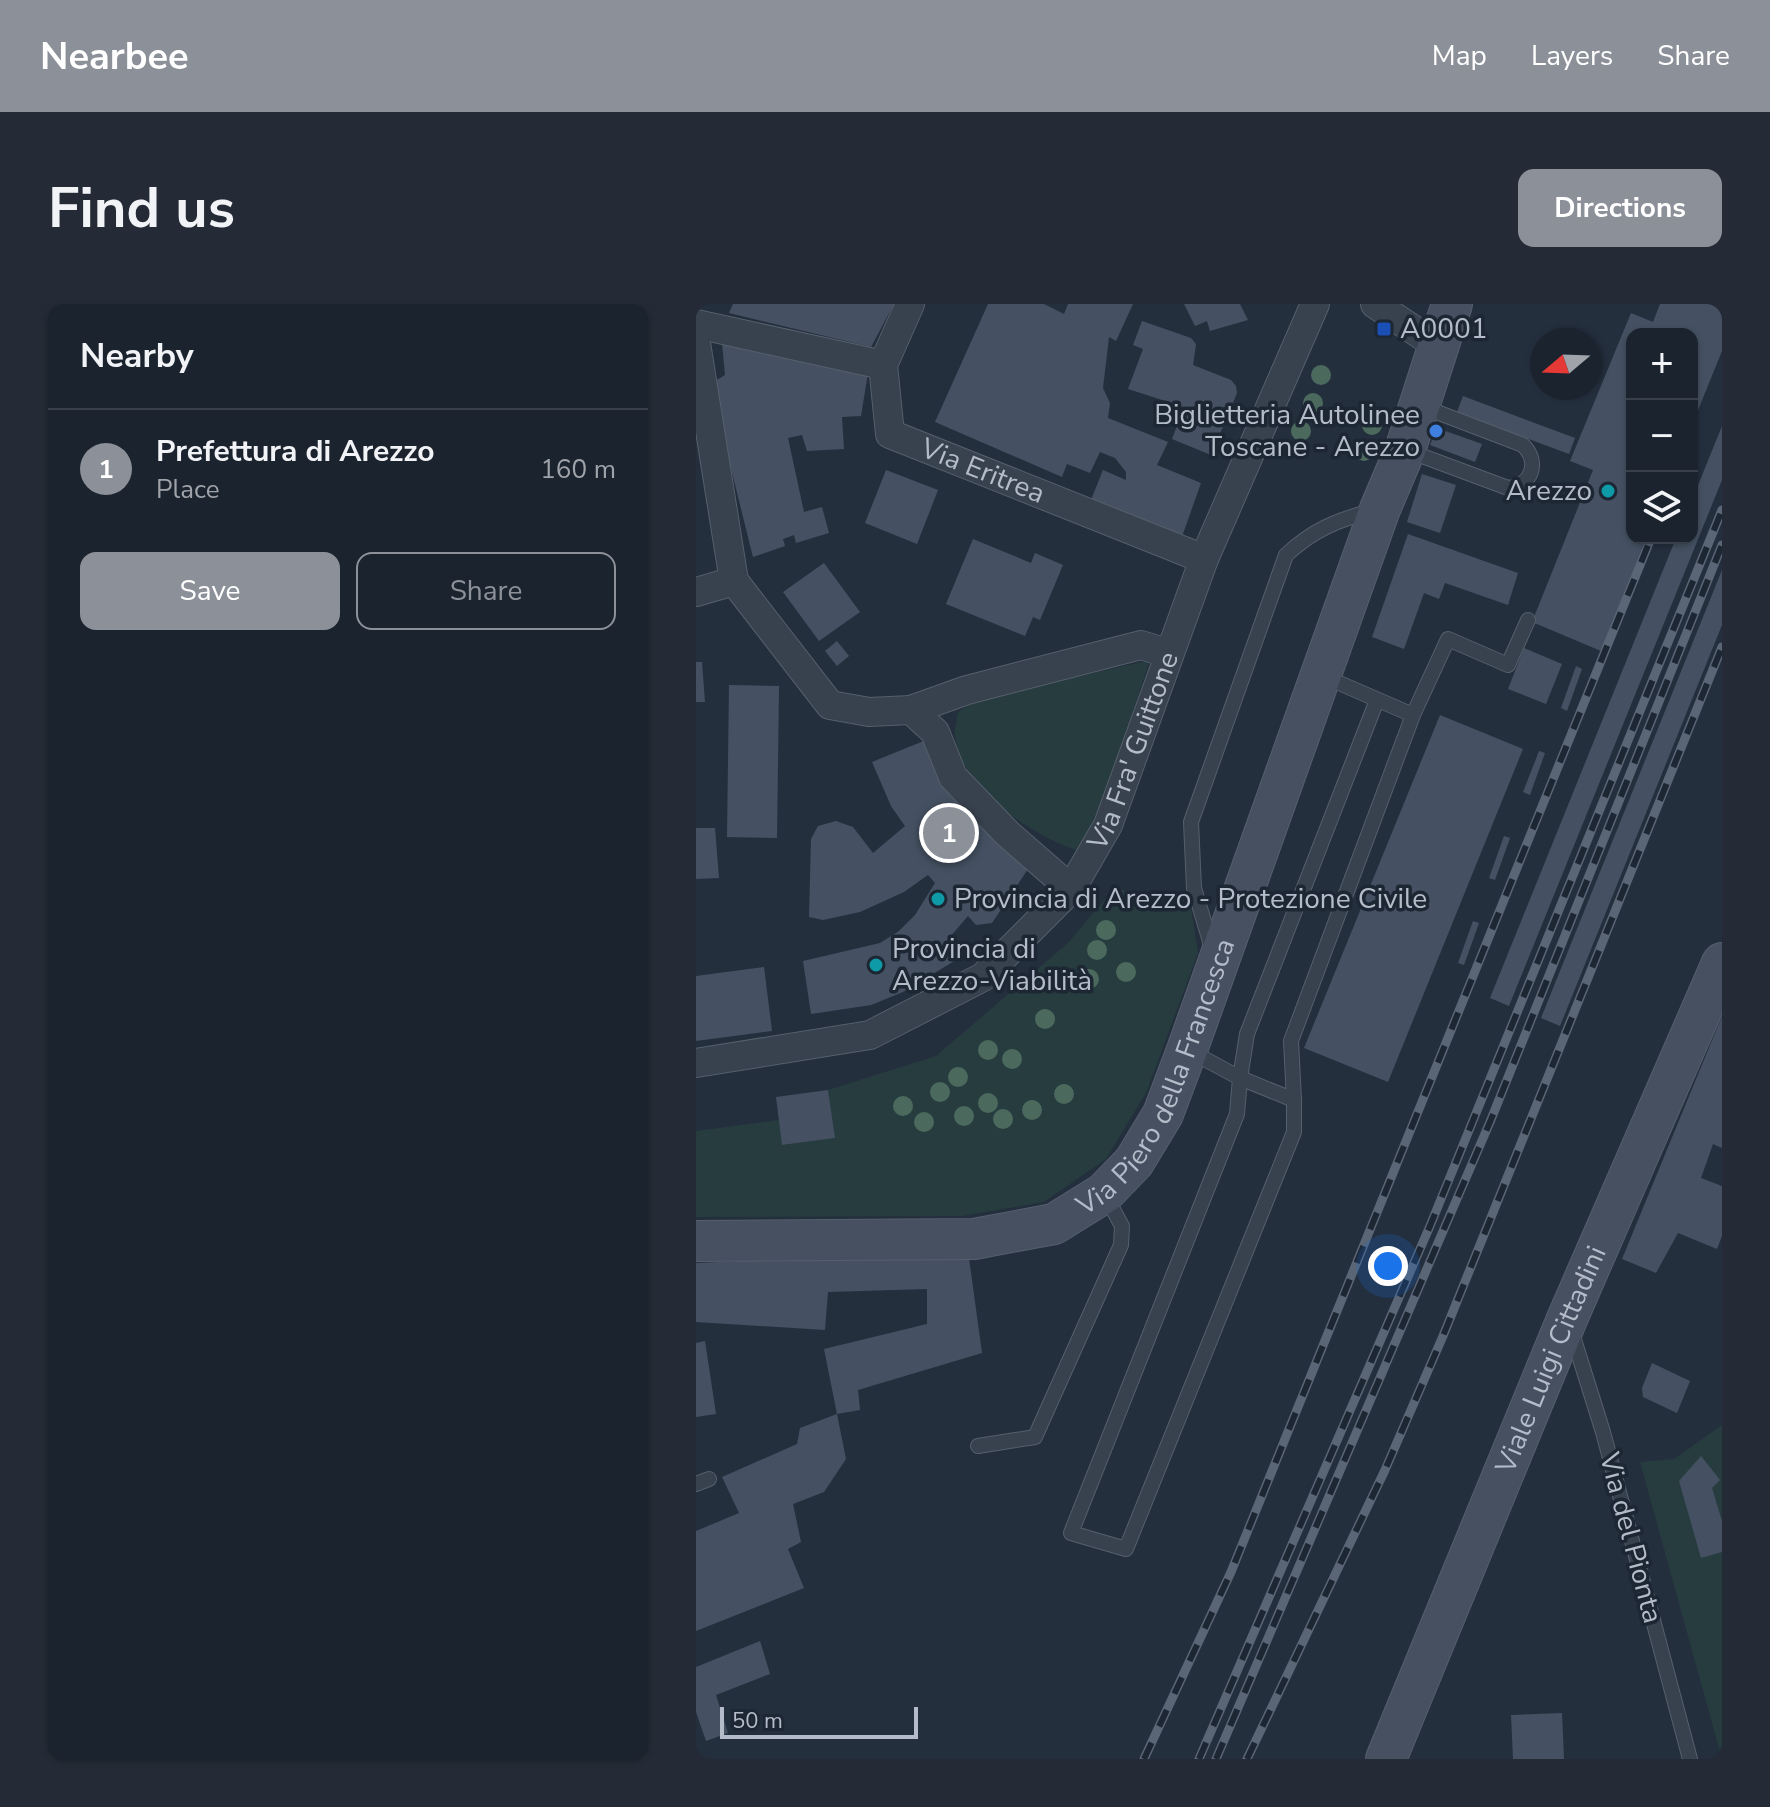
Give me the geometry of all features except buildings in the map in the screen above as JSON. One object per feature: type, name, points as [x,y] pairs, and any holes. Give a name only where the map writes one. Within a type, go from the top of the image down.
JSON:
[{"type":"main road","name":"Via Piero della Francesca","points":[[696,1241],[974,1239],[1054,1224],[1104,1193],[1134,1162],[1163,1114],[1187,1050],[1380,509],[1405,450],[1452,304]]},
{"type":"main road","name":"Viale Luigi Cittadini","points":[[1386,1759],[1567,1319],[1722,963]]},
{"type":"street","name":"Via Eritrea","points":[[910,304],[883,365],[890,434],[1204,559]]},
{"type":"street","name":"Via Fra' Guittone","points":[[696,1063],[870,1035],[983,977],[1071,889],[1108,825],[1167,653],[1204,559],[1315,304]]},
{"type":"street","points":[[1375,304],[1438,346]]},
{"type":"street","points":[[696,324],[883,365]]},
{"type":"street","points":[[696,343],[734,581],[830,705],[869,712],[911,710],[967,690],[1141,645],[1167,653]]},
{"type":"street","points":[[696,592],[734,581]]},
{"type":"street","points":[[911,710],[935,732],[953,777],[1008,834],[1071,889]]},
{"type":"lane","points":[[1405,450],[1508,488],[1520,485],[1531,473],[1531,455],[1523,445],[1420,405]]},
{"type":"lane","points":[[1217,966],[1194,888],[1191,822],[1275,584],[1286,555],[1307,535],[1332,521],[1380,509]]},
{"type":"lane","points":[[1377,700],[1247,1034],[1237,1114],[1071,1533],[1126,1549],[1294,1132],[1291,1041],[1413,715],[1448,639],[1508,665],[1528,620]]},
{"type":"lane","points":[[1321,675],[1413,715]]},
{"type":"lane","points":[[1187,1050],[1240,1078],[1294,1100]]},
{"type":"lane","points":[[978,1446],[1035,1437],[1121,1245],[1122,1226],[1104,1193]]},
{"type":"lane","name":"Via del Pionta","points":[[1567,1319],[1603,1432],[1690,1759]]},
{"type":"green space","points":[[1150,660],[1105,796],[1078,851],[1020,822],[984,792],[970,774],[960,756],[955,736],[958,712],[980,699]]},
{"type":"green space","points":[[1115,887],[1169,906],[1191,908],[1198,953],[1146,1093],[1106,1159],[1044,1202],[963,1216],[696,1217],[696,1131],[779,1120],[783,1145],[834,1138],[828,1090],[936,1056],[1068,943]]},
{"type":"green space","points":[[1722,1425],[1722,1759],[1640,1462],[1674,1459]]},
{"type":"railway","points":[[1199,1759],[1430,1226],[1722,510]]},
{"type":"railway","points":[[1144,1759],[1231,1572],[1649,544]]},
{"type":"railway","points":[[1216,1759],[1490,1122],[1722,545]]},
{"type":"railway","points":[[1247,1759],[1385,1470],[1443,1336],[1722,647]]},
{"type":"place","name":"A0001","points":[[1384,329]]},
{"type":"place","name":"Biglietteria Autolinee Toscane - Arezzo","points":[[1436,431]]},
{"type":"place","name":"Arezzo","points":[[1608,491]]},
{"type":"place","name":"Prefettura di Arezzo","points":[[949,833]]},
{"type":"place","name":"Provincia di Arezzo - Protezione Civile","points":[[938,899]]},
{"type":"place","name":"Provincia di Arezzo-Viabilità","points":[[876,965]]}]
